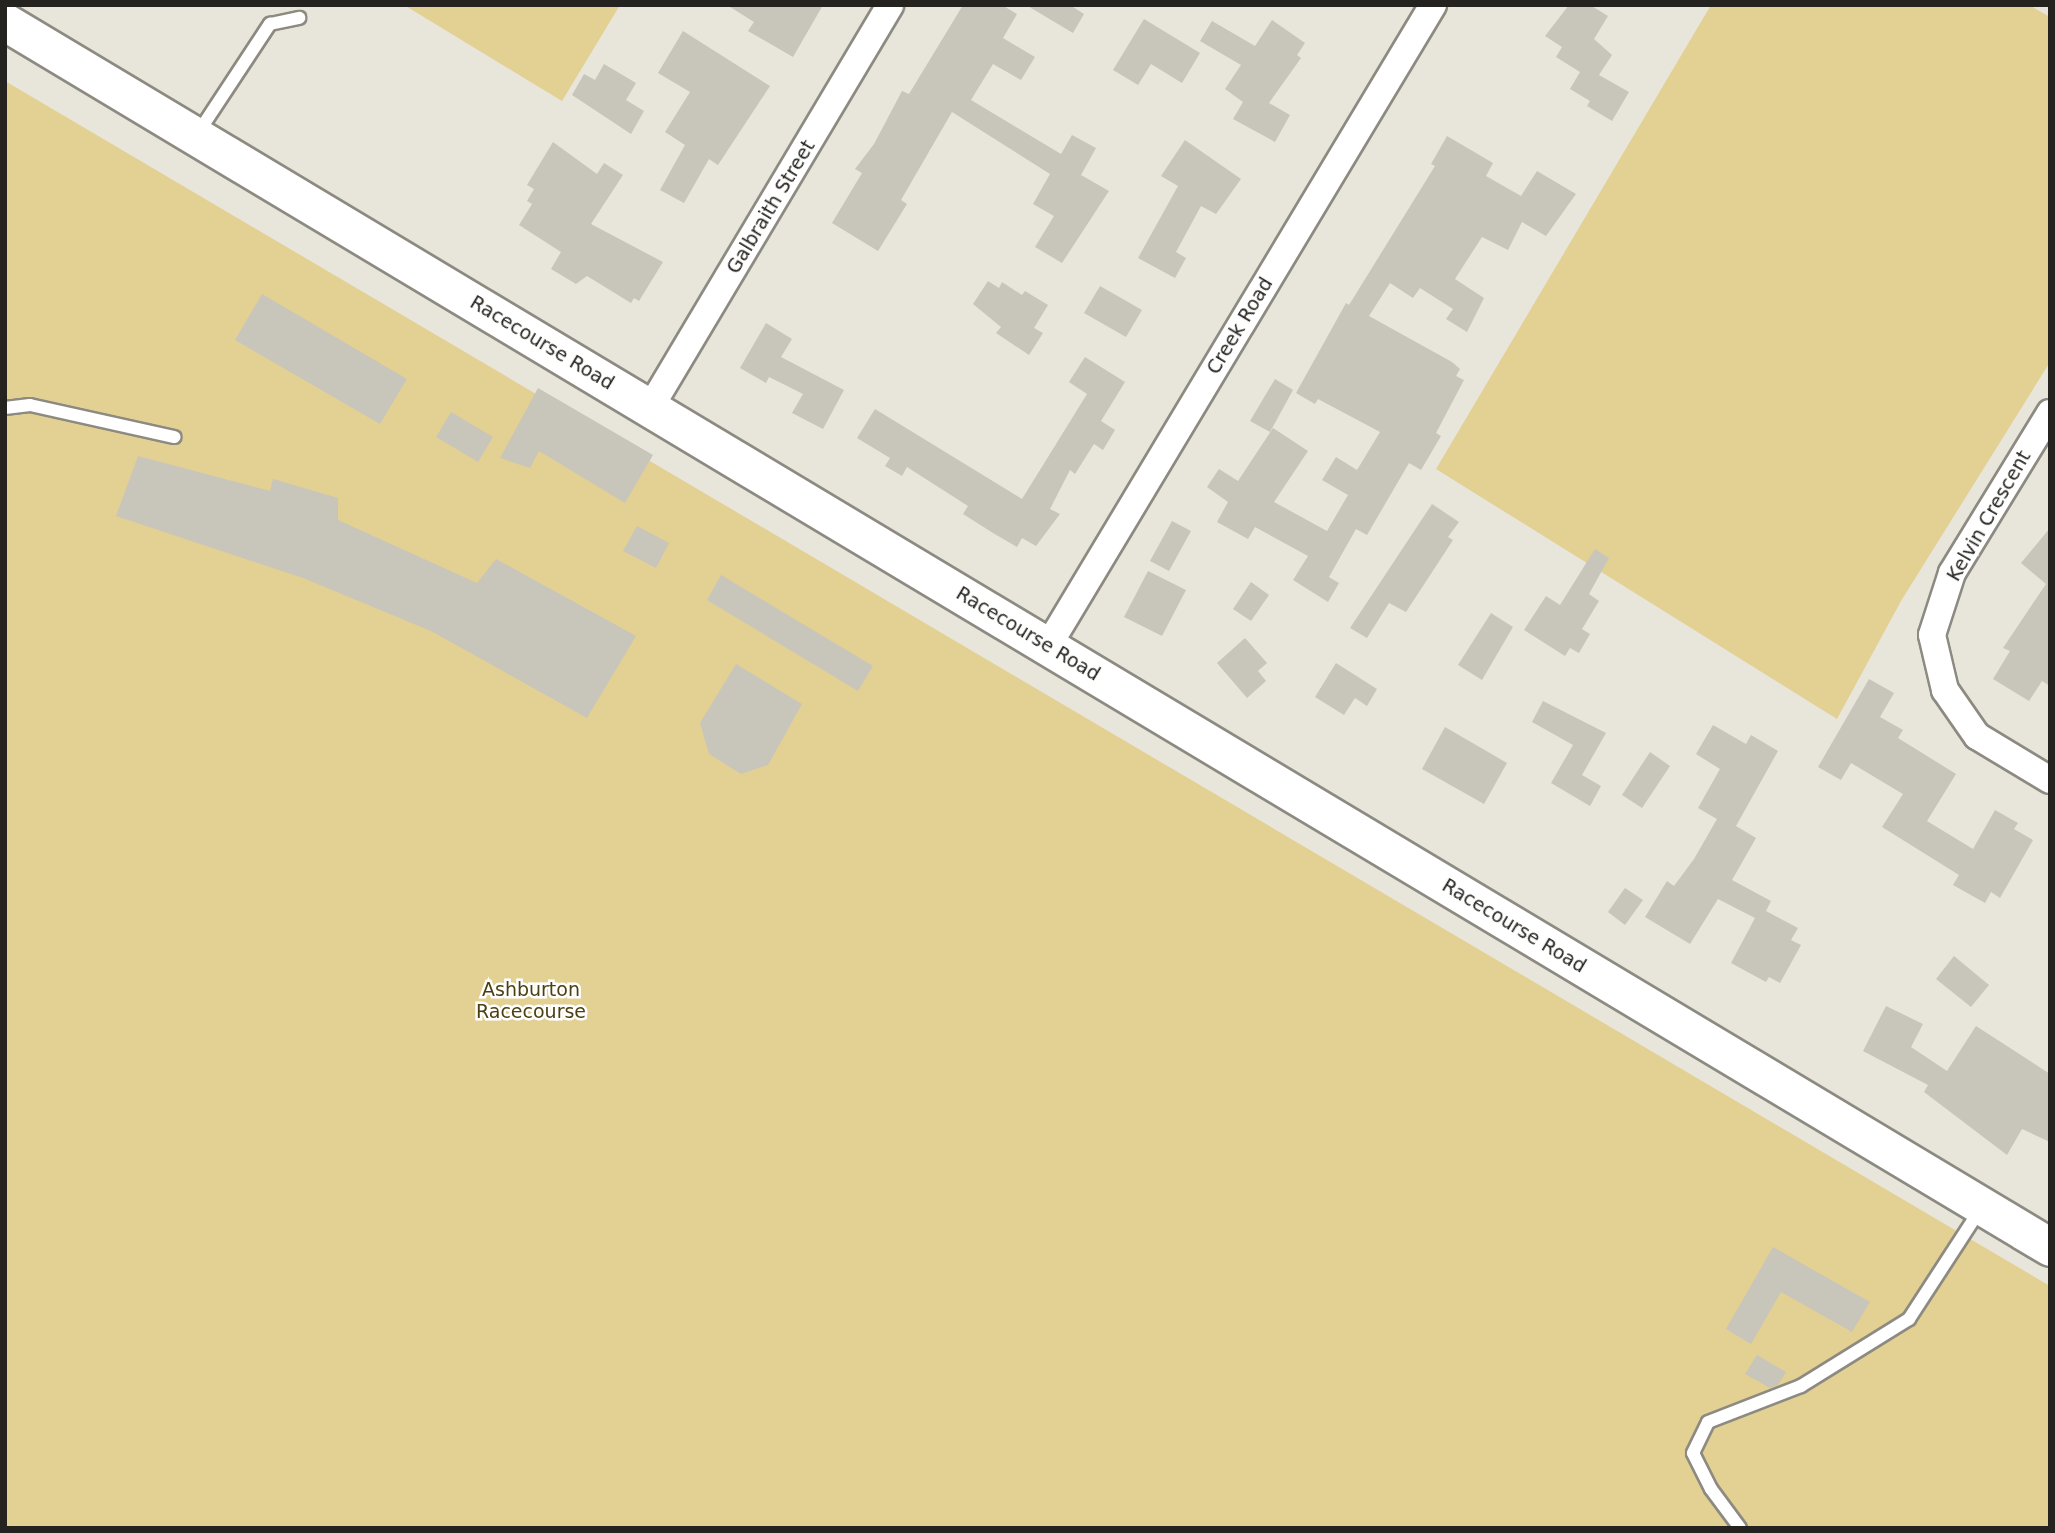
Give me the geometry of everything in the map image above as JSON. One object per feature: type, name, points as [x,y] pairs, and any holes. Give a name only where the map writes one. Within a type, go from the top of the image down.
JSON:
[{"type":"street","name":"Galbraith Street","points":[[650,408],[890,5]]},
{"type":"street","name":"Creek Road","points":[[1048,646],[1433,5]]},
{"type":"street","name":"Racecourse Road","points":[[5,22],[2050,1247]]},
{"type":"street","name":"Kelvin Crescent","points":[[2050,413],[1952,573],[1932,635],[1945,690],[1977,736],[2050,780]]},
{"type":"lane","points":[[5,15],[13,5]]},
{"type":"lane","points":[[196,136],[270,24],[299,18]]},
{"type":"lane","points":[[5,408],[30,405],[174,437]]},
{"type":"lane","points":[[1740,1528],[1711,1489],[1693,1453],[1708,1422],[1801,1386],[1909,1319],[1982,1207]]},
{"type":"green space","points":[[404,5],[620,5],[562,101]]},
{"type":"green space","points":[[1711,5],[2029,5],[2050,17],[2050,362],[1901,601],[1837,719],[1436,469]]},
{"type":"green space","name":"Ashburton Racecourse","points":[[5,81],[2050,1286],[2050,1528],[5,1528]]},
{"type":"building","points":[[727,5],[823,5],[793,57],[748,31],[754,22]]},
{"type":"building","points":[[963,5],[1002,5],[1017,14],[1003,38],[1035,57],[1021,80],[993,64],[971,100],[1061,154],[1072,135],[1096,148],[1081,175],[1109,191],[1062,263],[1035,247],[1054,216],[1033,204],[1050,174],[952,112],[901,200],[907,204],[878,251],[832,223],[862,173],[855,169],[874,144],[902,91],[909,94]]},
{"type":"building","points":[[1026,5],[1070,5],[1084,14],[1073,33]]},
{"type":"building","points":[[1569,5],[1590,5],[1608,16],[1594,39],[1612,55],[1599,75],[1629,92],[1612,121],[1587,106],[1590,101],[1570,89],[1580,72],[1556,57],[1562,47],[1545,36]]},
{"type":"building","points":[[1144,19],[1200,53],[1182,83],[1151,64],[1138,85],[1113,70]]},
{"type":"building","points":[[1272,20],[1305,43],[1297,55],[1301,58],[1269,103],[1290,115],[1275,142],[1233,119],[1243,102],[1225,89],[1241,65],[1200,41],[1212,21],[1255,46]]},
{"type":"building","points":[[683,31],[770,86],[718,165],[709,159],[684,203],[660,190],[685,145],[665,132],[690,92],[658,73]]},
{"type":"building","points":[[604,64],[636,83],[626,100],[644,111],[631,134],[572,95],[584,74],[595,80]]},
{"type":"building","points":[[1447,136],[1493,163],[1486,176],[1521,196],[1537,171],[1576,194],[1546,236],[1522,222],[1508,250],[1482,237],[1455,279],[1484,298],[1467,332],[1446,319],[1453,309],[1420,288],[1413,298],[1390,283],[1369,316],[1452,362],[1460,369],[1456,376],[1464,380],[1436,433],[1441,436],[1421,470],[1409,463],[1367,535],[1356,529],[1329,577],[1339,583],[1328,602],[1293,580],[1308,556],[1255,527],[1248,539],[1217,522],[1228,502],[1207,487],[1219,469],[1238,481],[1273,428],[1308,451],[1274,502],[1327,531],[1348,495],[1322,480],[1336,457],[1357,470],[1380,432],[1318,399],[1315,404],[1296,393],[1346,303],[1349,305],[1435,166],[1431,164]]},
{"type":"building","points":[[1185,140],[1241,179],[1216,214],[1201,206],[1176,252],[1186,258],[1175,278],[1138,258],[1178,186],[1161,176]]},
{"type":"building","points":[[553,142],[597,174],[604,163],[623,175],[591,224],[663,262],[639,301],[634,298],[631,303],[587,276],[576,284],[551,269],[561,252],[519,225],[532,204],[527,201],[534,189],[527,185]]},
{"type":"building","points":[[988,281],[999,288],[1002,282],[1022,295],[1025,291],[1048,305],[1034,328],[1043,333],[1029,355],[996,333],[1001,327],[973,304]]},
{"type":"building","points":[[1100,286],[1142,310],[1126,337],[1084,313]]},
{"type":"building","points":[[262,294],[407,379],[380,424],[235,340]]},
{"type":"building","points":[[766,323],[792,339],[781,357],[844,390],[823,429],[792,413],[803,394],[769,377],[766,383],[740,368]]},
{"type":"building","points":[[1085,357],[1125,382],[1101,421],[1115,430],[1103,450],[1094,444],[1075,474],[1070,470],[1050,509],[1060,514],[1036,546],[1022,538],[1017,547],[993,533],[963,514],[968,506],[907,467],[902,476],[885,466],[890,458],[857,438],[875,409],[1022,499],[1087,394],[1069,382]]},
{"type":"building","points":[[1275,379],[1293,390],[1270,432],[1250,421]]},
{"type":"building","points":[[538,388],[653,455],[625,503],[539,451],[530,468],[500,458]]},
{"type":"building","points":[[451,412],[493,437],[478,462],[436,437]]},
{"type":"building","points":[[138,456],[270,491],[273,479],[338,498],[338,520],[477,583],[496,559],[636,636],[587,718],[431,631],[303,578],[116,516]]},
{"type":"building","points":[[1432,504],[1459,522],[1448,537],[1453,540],[1406,612],[1389,603],[1367,638],[1350,628]]},
{"type":"building","points":[[1172,521],[1191,531],[1169,571],[1150,561]]},
{"type":"building","points":[[637,526],[669,543],[656,568],[623,551]]},
{"type":"building","points":[[2050,528],[2050,686],[2042,681],[2029,701],[1993,679],[2010,651],[2003,648],[2046,584],[2021,563]]},
{"type":"building","points":[[1595,549],[1609,558],[1589,594],[1599,601],[1582,629],[1590,634],[1579,653],[1570,648],[1565,656],[1524,630],[1546,596],[1560,605]]},
{"type":"building","points":[[1148,571],[1186,590],[1162,636],[1124,617]]},
{"type":"building","points":[[721,575],[873,666],[858,691],[707,600]]},
{"type":"building","points":[[1251,582],[1269,595],[1251,621],[1233,609]]},
{"type":"building","points":[[1491,613],[1513,627],[1482,680],[1458,665]]},
{"type":"building","points":[[1245,638],[1267,663],[1258,671],[1266,681],[1247,698],[1217,663]]},
{"type":"building","points":[[1336,663],[1377,689],[1367,706],[1355,698],[1344,715],[1315,697]]},
{"type":"building","points":[[736,664],[802,704],[768,765],[741,774],[709,754],[700,723]]},
{"type":"building","points":[[1869,679],[1894,693],[1880,717],[1903,730],[1898,738],[1956,774],[1927,821],[1973,849],[1995,810],[2018,823],[2014,829],[2033,840],[2000,898],[1991,892],[1985,903],[1953,885],[1959,875],[1882,827],[1903,794],[1851,763],[1841,780],[1818,767]]},
{"type":"building","points":[[1543,701],[1606,733],[1582,775],[1601,786],[1590,806],[1551,783],[1573,745],[1532,722]]},
{"type":"building","points":[[1713,725],[1746,744],[1751,735],[1778,751],[1736,826],[1756,838],[1732,880],[1771,901],[1766,911],[1798,928],[1791,940],[1801,945],[1780,983],[1769,977],[1766,982],[1731,963],[1755,918],[1718,899],[1690,944],[1645,917],[1667,881],[1674,886],[1694,859],[1717,819],[1698,808],[1720,769],[1696,754]]},
{"type":"building","points":[[1445,727],[1507,763],[1484,804],[1422,769]]},
{"type":"building","points":[[1650,752],[1670,766],[1642,808],[1622,795]]},
{"type":"building","points":[[1625,888],[1643,900],[1625,925],[1608,912]]},
{"type":"building","points":[[1954,956],[1989,985],[1971,1007],[1936,979]]},
{"type":"building","points":[[1886,1006],[1923,1024],[1911,1047],[1947,1071],[1976,1026],[2050,1074],[2050,1142],[2022,1129],[2007,1155],[1924,1092],[1928,1085],[1863,1051]]},
{"type":"building","points":[[1773,1247],[1870,1302],[1852,1332],[1781,1292],[1751,1344],[1726,1329]]},
{"type":"building","points":[[1757,1355],[1786,1372],[1778,1385],[1770,1388],[1745,1374]]}]
